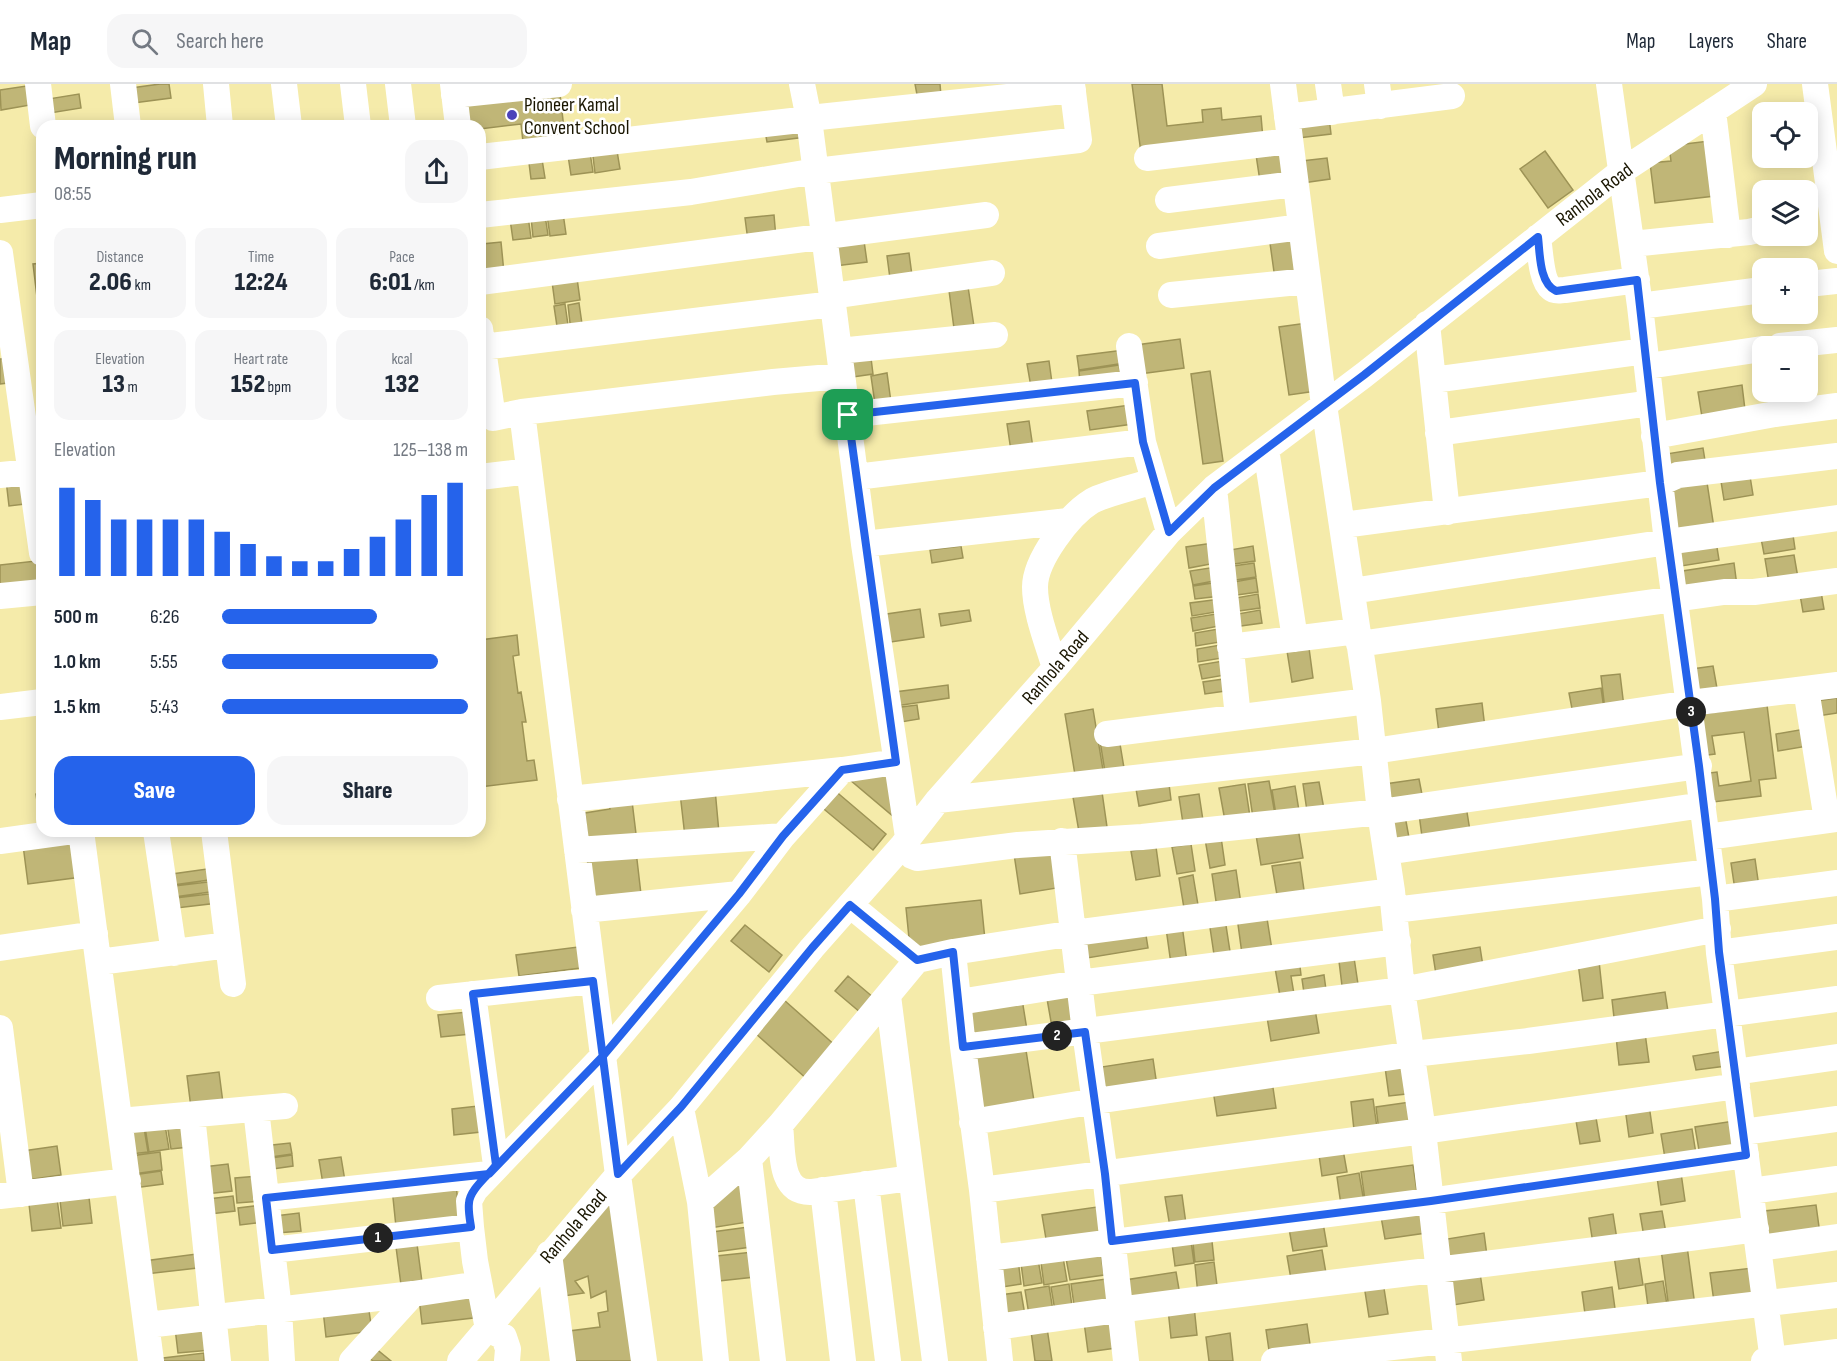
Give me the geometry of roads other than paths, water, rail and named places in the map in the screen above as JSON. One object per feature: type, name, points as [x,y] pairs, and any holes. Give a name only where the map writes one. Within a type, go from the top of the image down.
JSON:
[{"type":"street","points":[[38,84],[42,120]]},
{"type":"street","points":[[123,84],[127,120]]},
{"type":"street","points":[[216,84],[219,120]]},
{"type":"street","points":[[284,84],[288,120]]},
{"type":"street","points":[[353,84],[357,120]]},
{"type":"street","points":[[398,84],[402,120]]},
{"type":"street","points":[[457,120],[454,89],[559,84]]},
{"type":"street","points":[[802,84],[809,120],[864,544],[906,841],[912,856],[917,858],[1018,845],[1142,837],[1380,812],[1699,766]]},
{"type":"street","points":[[1283,84],[1324,405],[1368,700],[1402,990],[1423,1131],[1448,1351]]},
{"type":"street","points":[[1328,84],[1332,112]]},
{"type":"street","points":[[1609,84],[1637,280],[1667,542],[1699,766],[1727,1014],[1766,1304],[1770,1361],[1837,1352]]},
{"type":"street","name":"Ranhola Road","points":[[460,1361],[618,1174],[681,1107],[812,948],[906,841],[938,800],[1055,668],[1169,532],[1214,488],[1364,375],[1622,171],[1754,84]]},
{"type":"street","points":[[1815,84],[1830,128],[1819,207],[1837,251]]},
{"type":"street","points":[[486,156],[809,120],[1073,87],[1079,140],[816,171],[691,192],[486,214]]},
{"type":"street","points":[[1147,158],[1289,129],[1378,95],[1452,96]]},
{"type":"street","points":[[1713,111],[1728,235]]},
{"type":"street","points":[[1168,200],[1295,184]]},
{"type":"street","points":[[0,210],[36,207]]},
{"type":"street","points":[[486,281],[986,215]]},
{"type":"street","points":[[1159,246],[1301,227]]},
{"type":"street","points":[[1632,244],[1752,231]]},
{"type":"street","points":[[1538,237],[1546,281],[1550,288],[1556,291],[1637,280]]},
{"type":"street","points":[[0,253],[36,508]]},
{"type":"street","points":[[486,337],[833,300],[992,273]]},
{"type":"street","points":[[1172,295],[1308,280]]},
{"type":"street","points":[[1818,283],[1837,281]]},
{"type":"street","points":[[1640,306],[1752,291]]},
{"type":"street","points":[[1427,324],[1447,512]]},
{"type":"street","points":[[839,351],[996,335]]},
{"type":"street","points":[[1818,342],[1837,340]]},
{"type":"street","points":[[1129,346],[1143,442],[1169,532]]},
{"type":"street","points":[[1433,380],[1752,350]]},
{"type":"street","points":[[487,419],[522,412],[773,382],[843,376]]},
{"type":"street","points":[[848,415],[1135,383]]},
{"type":"street","points":[[1438,433],[1651,403]]},
{"type":"street","points":[[1654,436],[1775,414],[1837,406]]},
{"type":"street","points":[[522,412],[593,981],[644,1361]]},
{"type":"street","points":[[856,477],[1143,442]]},
{"type":"street","points":[[1266,449],[1294,639]]},
{"type":"street","points":[[1343,525],[1660,483],[1678,475],[1837,456]]},
{"type":"street","points":[[0,475],[31,471]]},
{"type":"street","points":[[486,476],[529,471]]},
{"type":"street","points":[[1055,668],[1038,605],[1035,587],[1038,568],[1068,521],[1092,501],[1153,481]]},
{"type":"street","points":[[1214,488],[1238,717]]},
{"type":"street","points":[[1352,591],[1837,518]]},
{"type":"street","points":[[864,544],[1068,521]]},
{"type":"street","points":[[1230,647],[1294,639],[1358,637],[1676,600],[1724,592],[1754,592],[1837,581]]},
{"type":"street","points":[[0,596],[36,593]]},
{"type":"street","points":[[938,800],[1374,751],[1690,704],[1837,685]]},
{"type":"street","points":[[1707,837],[1832,820],[1806,689]]},
{"type":"street","points":[[1107,734],[1368,700]]},
{"type":"street","points":[[0,707],[36,703]]},
{"type":"street","points":[[570,798],[842,770],[896,762]]},
{"type":"street","points":[[507,1361],[508,1349],[504,1337],[488,1329],[479,1284],[469,1201],[475,1190],[603,1056],[739,894],[783,836],[842,770]]},
{"type":"street","points":[[1386,852],[1703,805]]},
{"type":"street","points":[[0,841],[36,836]]},
{"type":"street","points":[[577,850],[783,836]]},
{"type":"street","points":[[82,837],[151,1361]]},
{"type":"street","points":[[157,837],[174,953]]},
{"type":"street","points":[[215,837],[233,984]]},
{"type":"street","points":[[1062,842],[1085,1032],[1096,1101],[1126,1361]]},
{"type":"street","points":[[699,1202],[749,1159],[780,1125],[917,960],[1074,933],[1393,900],[1711,872]]},
{"type":"street","points":[[1715,899],[1837,883]]},
{"type":"street","points":[[584,910],[739,894]]},
{"type":"street","points":[[850,905],[917,960]]},
{"type":"street","points":[[0,948],[95,934]]},
{"type":"street","points":[[963,1047],[1402,990],[1718,941],[1837,938]]},
{"type":"street","points":[[959,1002],[1079,983],[1398,942]]},
{"type":"street","points":[[99,962],[228,945]]},
{"type":"street","points":[[953,952],[1000,1361]]},
{"type":"street","points":[[440,998],[593,981]]},
{"type":"street","points":[[473,994],[493,1170]]},
{"type":"street","points":[[888,996],[935,1361]]},
{"type":"street","points":[[972,1122],[1096,1101],[1413,1054],[1837,999]]},
{"type":"street","points":[[0,1028],[11,1195],[128,1181]]},
{"type":"street","points":[[982,1190],[1423,1131],[1736,1079],[1837,1057]]},
{"type":"street","points":[[120,1121],[285,1106]]},
{"type":"street","points":[[681,1107],[699,1202],[716,1361]]},
{"type":"street","points":[[256,1109],[279,1310],[282,1361]]},
{"type":"street","points":[[192,1115],[218,1361]]},
{"type":"street","points":[[989,1258],[1431,1201],[1744,1143],[1837,1119]]},
{"type":"street","points":[[780,1125],[784,1165],[788,1181],[794,1189],[803,1192],[911,1178]]},
{"type":"street","points":[[749,1159],[773,1361]]},
{"type":"street","points":[[266,1198],[493,1170]]},
{"type":"street","points":[[1751,1191],[1837,1179]]},
{"type":"street","points":[[866,1184],[888,1361]]},
{"type":"street","points":[[822,1190],[843,1361]]},
{"type":"street","points":[[272,1250],[471,1227]]},
{"type":"street","points":[[996,1327],[1120,1309],[1577,1254],[1757,1239],[1837,1237]]},
{"type":"street","points":[[549,1254],[563,1361]]},
{"type":"street","points":[[147,1325],[413,1294],[479,1284]]},
{"type":"street","points":[[352,1361],[413,1294]]},
{"type":"street","points":[[1274,1361],[1448,1351],[1837,1295]]},
{"type":"place","name":"Pioneer Kamal Convent School","points":[[512,115]]}]
